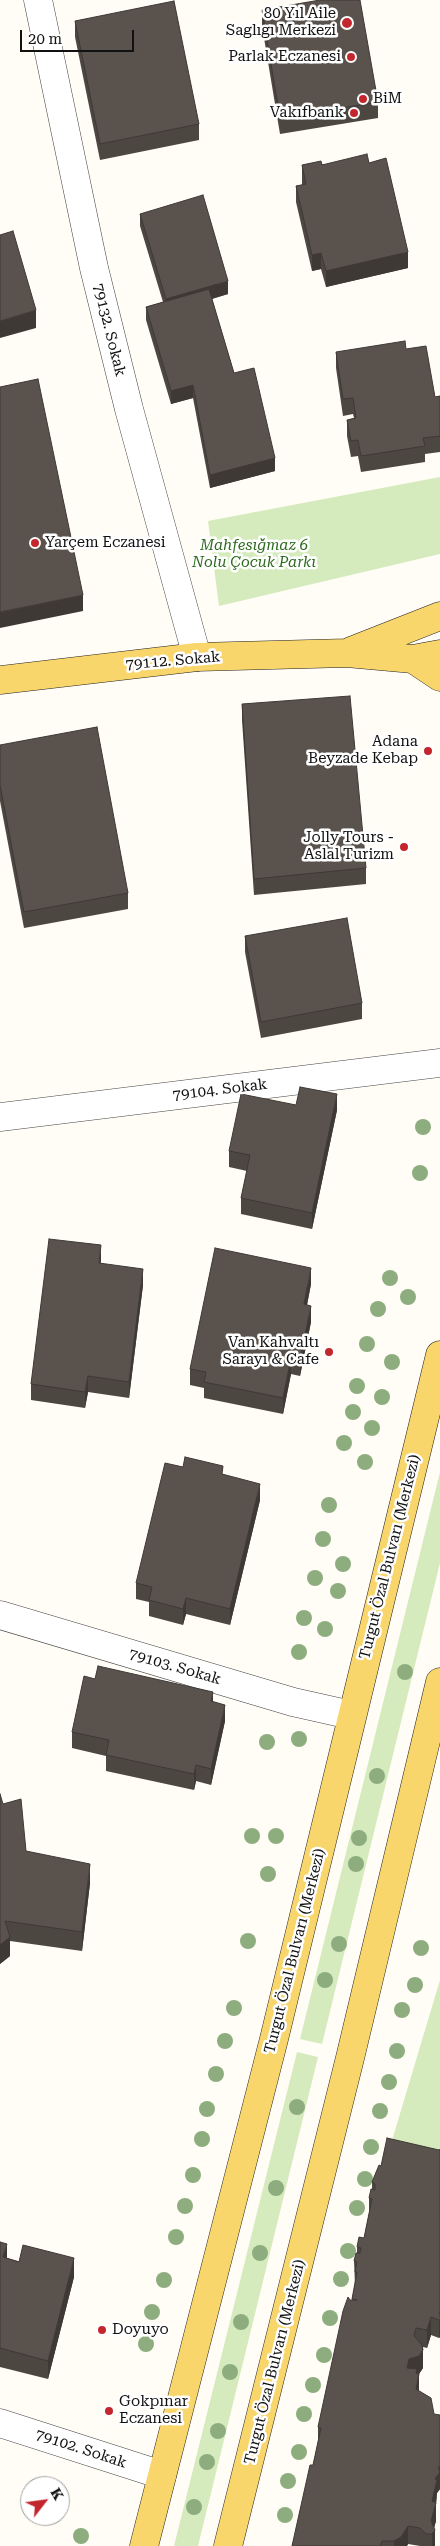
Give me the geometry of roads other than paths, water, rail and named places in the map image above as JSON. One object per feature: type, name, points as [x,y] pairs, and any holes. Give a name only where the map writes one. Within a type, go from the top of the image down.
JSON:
[{"type":"main road","points":[[347,653],[440,616]]},
{"type":"main road","name":"79112. Sokak","points":[[0,680],[197,656],[347,653]]},
{"type":"main road","points":[[347,653],[413,659],[440,654]]},
{"type":"main road","points":[[413,659],[440,677]]},
{"type":"main road","name":"Turgut Özal Bulvarı (Merkezi)","points":[[144,2546],[274,2039],[440,1355]]},
{"type":"main road","name":"Turgut Özal Bulvarı (Merkezi)","points":[[228,2546],[348,2068],[440,1682]]},
{"type":"street","name":"79132. Sokak","points":[[38,0],[99,287],[131,418],[197,656]]},
{"type":"street","name":"79104. Sokak","points":[[0,1117],[440,1063]]},
{"type":"street","name":"79103. Sokak","points":[[0,1615],[294,1702],[352,1715]]},
{"type":"street","name":"79102. Sokak","points":[[0,2423],[162,2475]]},
{"type":"place","name":"80 Yıl Aile Saglıgı Merkezi","points":[[347,23]]},
{"type":"place","name":"Parlak Eczanesi","points":[[351,57]]},
{"type":"place","name":"BiM","points":[[363,99]]},
{"type":"place","name":"Vakıfbank","points":[[354,113]]},
{"type":"place","name":"Yarçem Eczanesi","points":[[35,543]]},
{"type":"place","name":"Adana Beyzade Kebap","points":[[428,751]]},
{"type":"place","name":"Jolly Tours - Aslal Turizm","points":[[404,847]]},
{"type":"place","name":"Van Kahvaltı Sarayı & Cafe","points":[[329,1352]]},
{"type":"place","name":"Doyuyo","points":[[102,2330]]},
{"type":"place","name":"Gokpınar Eczanesi","points":[[109,2411]]},
{"type":"park label","name":"Mahfesığmaz 6 Nolu Çocuk Parkı","points":[[254,554]]}]
